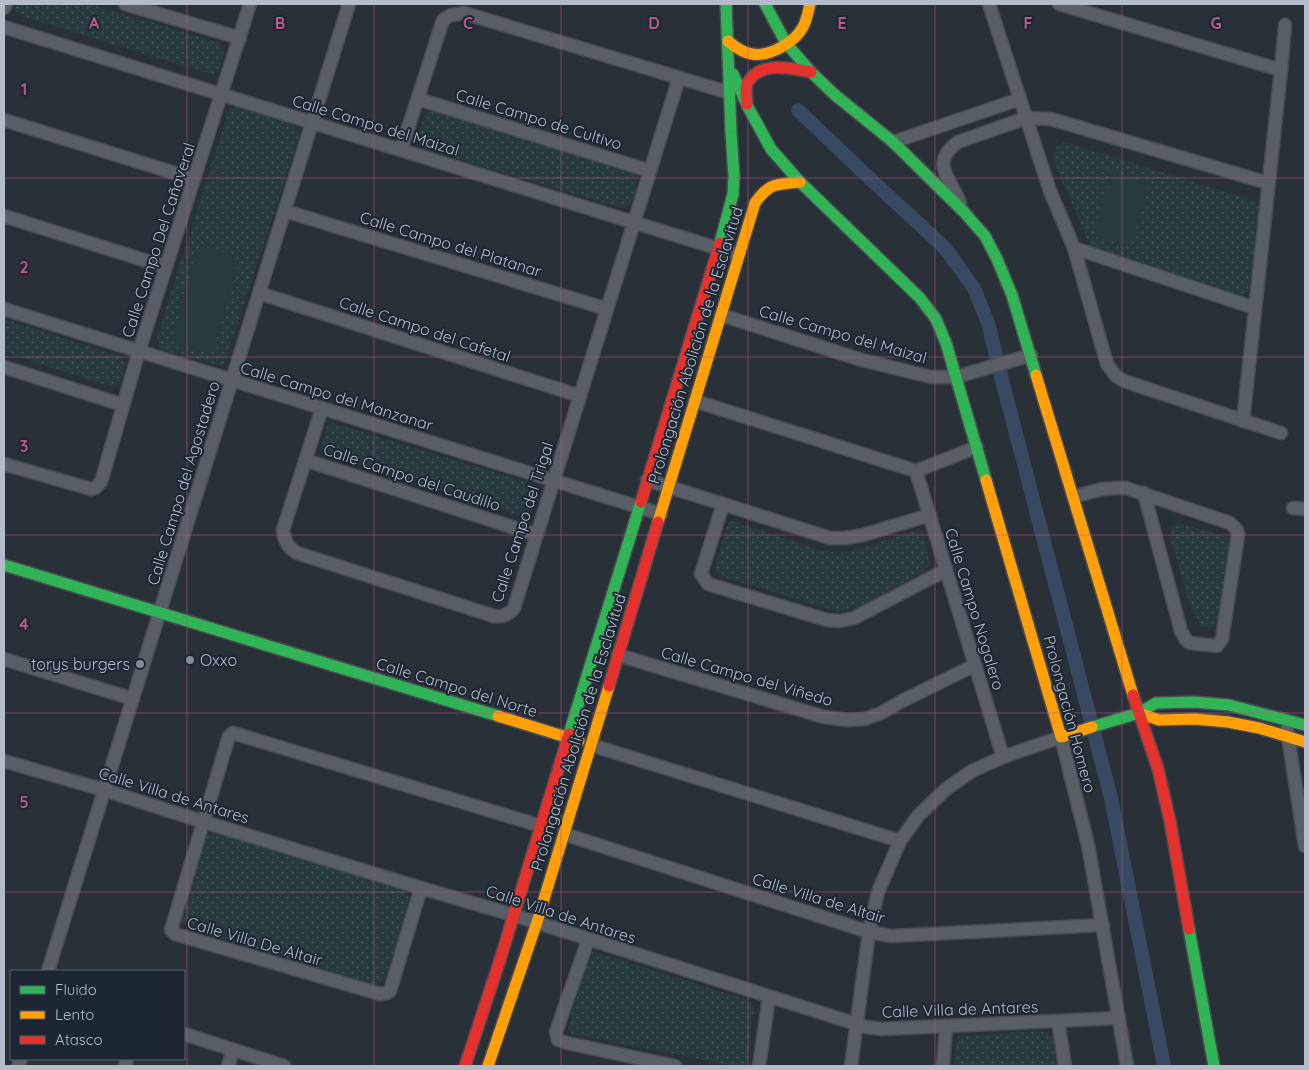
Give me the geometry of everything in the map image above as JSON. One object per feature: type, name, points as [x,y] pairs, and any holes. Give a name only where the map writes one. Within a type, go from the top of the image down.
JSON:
[{"type":"main road","points":[[765,4],[786,43],[811,72],[893,142],[964,212],[985,236],[997,259],[1012,295],[1031,355],[1158,770],[1170,821],[1214,1066]]},
{"type":"main road","points":[[728,41],[740,50],[752,55],[768,53],[798,35],[803,27],[810,4]]},
{"type":"main road","name":"Prolongación Abolición de la Esclavitud","points":[[465,1066],[500,960],[718,249],[733,194],[734,176],[726,6]]},
{"type":"main road","points":[[729,66],[748,107],[771,149],[784,165],[920,298],[936,319],[946,342],[956,377]]},
{"type":"main road","points":[[748,107],[746,87],[749,80],[764,68],[778,67],[811,72]]},
{"type":"main road","name":"Prolongación Abolición de la Esclavitud","points":[[488,1066],[537,922],[756,203],[763,192],[772,186],[800,182]]},
{"type":"main road","name":"Prolongación Homero","points":[[956,377],[1061,737]]},
{"type":"main road","name":"Calle Campo del Norte","points":[[4,565],[591,744]]},
{"type":"main road","points":[[1061,737],[1139,713],[1156,703],[1194,702],[1229,705],[1305,725]]},
{"type":"main road","points":[[1139,713],[1159,720],[1194,719],[1228,722],[1260,728],[1305,742]]},
{"type":"street","points":[[4,8],[6,4]]},
{"type":"street","points":[[125,4],[240,38]]},
{"type":"street","name":"Calle Campo Del Cañaveral","points":[[4,464],[91,489],[99,486],[139,351],[250,4]]},
{"type":"street","name":"Calle Campo del Agostadero","points":[[48,970],[349,4]]},
{"type":"street","points":[[989,4],[1050,191],[1074,248],[1107,364],[1116,376],[1124,381],[1281,433]]},
{"type":"street","points":[[1059,4],[1281,70]]},
{"type":"street","points":[[401,150],[443,20],[457,13],[464,13],[730,93]]},
{"type":"street","points":[[1242,421],[1281,70],[1284,25]]},
{"type":"street","name":"Calle Campo del Maizal","points":[[4,26],[739,255]]},
{"type":"street","name":"Calle Campo del Trigal","points":[[322,408],[283,530],[284,537],[291,549],[307,556],[498,617],[510,613],[514,608],[679,78]]},
{"type":"street","name":"Calle Campo de Cultivo","points":[[418,99],[650,171]]},
{"type":"street","points":[[893,142],[1020,99]]},
{"type":"street","points":[[964,212],[956,193],[944,173],[943,164],[950,148],[958,142],[1026,118],[1051,119],[1268,183]]},
{"type":"street","points":[[4,120],[194,179]]},
{"type":"street","name":"Calle Campo del Platanar","points":[[285,211],[607,309]]},
{"type":"street","points":[[4,216],[166,267]]},
{"type":"street","points":[[1074,248],[1255,308]]},
{"type":"street","name":"Calle Campo del Cafetal","points":[[259,293],[580,396]]},
{"type":"street","name":"Calle Campo del Manzanar","points":[[4,309],[661,514]]},
{"type":"street","name":"Calle Campo del Maizal","points":[[721,315],[870,362],[931,377],[956,377]]},
{"type":"street","points":[[956,377],[1031,355]]},
{"type":"street","points":[[4,367],[124,406]]},
{"type":"street","points":[[695,401],[916,471],[977,447]]},
{"type":"street","name":"Calle Campo del Caudillo","points":[[305,460],[537,535]]},
{"type":"street","name":"Calle Campo Nogalero","points":[[916,471],[1003,757]]},
{"type":"street","points":[[647,480],[830,538],[863,535],[930,515]]},
{"type":"street","points":[[1073,497],[1102,489],[1126,488],[1144,493],[1230,523],[1238,535],[1222,639],[1217,646],[1190,642],[1186,640],[1181,631],[1144,493]]},
{"type":"street","points":[[723,504],[701,574],[708,584],[827,620],[840,621],[854,618],[946,570]]},
{"type":"street","name":"Calle Campo del Viñedo","points":[[618,655],[824,717],[848,720],[865,719],[881,713],[975,665]]},
{"type":"street","points":[[4,659],[133,699]]},
{"type":"street","points":[[1284,719],[1305,840]]},
{"type":"street","name":"Calle Villa De Altair","points":[[421,888],[390,991],[383,994],[175,934],[171,928],[231,734],[235,733],[540,826]]},
{"type":"street","points":[[851,1066],[869,932],[878,892],[900,841],[918,816],[946,789],[972,771],[1003,757],[1061,737]]},
{"type":"street","name":"Prolongación Homero","points":[[1061,737],[1088,845],[1127,1066]]},
{"type":"street","name":"Calle Campo del Norte","points":[[591,744],[900,841]]},
{"type":"street","name":"Calle Villa de Antares","points":[[4,763],[104,790],[537,922],[856,1025],[882,1029],[1119,1018]]},
{"type":"street","name":"Calle Villa de Altair","points":[[564,834],[869,932],[891,936],[1103,926]]},
{"type":"street","points":[[588,940],[556,1032],[558,1040],[676,1066]]},
{"type":"street","points":[[759,1066],[768,997]]},
{"type":"street","points":[[1058,1021],[1065,1066]]},
{"type":"street","points":[[943,1066],[946,1026]]},
{"type":"street","points":[[185,1034],[284,1066]]},
{"type":"street","points":[[228,1066],[233,1050]]},
{"type":"green space","points":[[17,4],[90,4],[220,43],[224,50],[218,72],[210,74],[18,15],[15,9]]},
{"type":"green space","points":[[236,107],[294,125],[298,130],[299,137],[226,359],[222,365],[216,365],[160,349],[157,337],[228,113],[231,108]]},
{"type":"green space","points":[[430,110],[439,111],[628,171],[637,175],[635,195],[630,203],[621,208],[425,149],[419,144],[419,135],[423,121]]},
{"type":"green space","points":[[1065,142],[1255,201],[1260,207],[1249,290],[1242,296],[1090,245],[1058,172],[1053,154],[1058,146]]},
{"type":"green space","points":[[1112,172],[1149,184],[1131,245],[1093,235]]},
{"type":"green space","points":[[206,247],[234,256],[238,265],[213,350],[204,352],[177,345],[173,335],[197,252]]},
{"type":"green space","points":[[4,319],[123,357],[125,364],[119,384],[111,387],[4,352]]},
{"type":"green space","points":[[332,423],[531,483],[535,489],[529,513],[521,516],[328,455],[321,448],[327,426]]},
{"type":"green space","points":[[733,521],[822,551],[839,553],[856,550],[917,530],[923,533],[930,564],[925,571],[852,610],[838,612],[720,576],[714,570],[728,523]]},
{"type":"green space","points":[[1179,523],[1227,537],[1229,545],[1220,620],[1215,627],[1201,627],[1190,605],[1170,536],[1172,527]]},
{"type":"green space","points":[[212,833],[220,833],[405,891],[409,897],[407,908],[387,975],[378,986],[366,986],[188,928],[182,921],[182,904],[204,839]]},
{"type":"green space","points":[[595,952],[748,1000],[754,1007],[747,1066],[735,1066],[572,1034],[568,1029],[570,1020],[589,953]]},
{"type":"green space","points":[[1040,1031],[1048,1033],[1054,1039],[1059,1066],[954,1066],[959,1036]]},
{"type":"waterway","points":[[798,110],[944,247],[974,288],[988,323],[1111,798],[1164,1066]]},
{"type":"traffic: fast","points":[[720,243],[733,194],[734,176],[726,4]]},
{"type":"traffic: fast","points":[[765,4],[786,43],[811,72],[835,95],[893,142],[964,212],[985,236],[1012,295],[1036,375]]},
{"type":"traffic: fast","points":[[733,74],[748,107],[771,149],[800,182],[920,298],[936,319],[946,343],[986,480]]},
{"type":"traffic: fast","points":[[569,734],[641,502]]},
{"type":"traffic: fast","points":[[4,565],[498,716]]},
{"type":"traffic: fast","points":[[1092,727],[1139,713],[1156,703],[1194,702],[1229,705],[1305,725]]},
{"type":"traffic: fast","points":[[1189,929],[1214,1066]]},
{"type":"traffic: slow","points":[[728,41],[749,53],[759,54],[774,51],[788,43],[799,33],[806,22],[810,4]]},
{"type":"traffic: slow","points":[[658,522],[755,203],[765,191],[774,186],[800,182]]},
{"type":"traffic: slow","points":[[1036,375],[1133,695]]},
{"type":"traffic: slow","points":[[986,480],[1061,737],[1092,727]]},
{"type":"traffic: slow","points":[[488,1066],[537,922],[609,686]]},
{"type":"traffic: slow","points":[[1139,713],[1159,720],[1194,719],[1228,722],[1259,728],[1305,742]]},
{"type":"traffic: slow","points":[[498,716],[579,741]]},
{"type":"traffic: jam","points":[[747,104],[747,84],[760,71],[774,68],[789,68],[811,72]]},
{"type":"traffic: jam","points":[[641,502],[720,243]]},
{"type":"traffic: jam","points":[[609,686],[658,522]]},
{"type":"traffic: jam","points":[[1133,695],[1158,769],[1170,821],[1189,929]]},
{"type":"traffic: jam","points":[[465,1066],[500,960],[569,734]]},
{"type":"place","name":"Oxxo","points":[[190,660]]},
{"type":"place","name":"torys burgers","points":[[140,664]]}]
